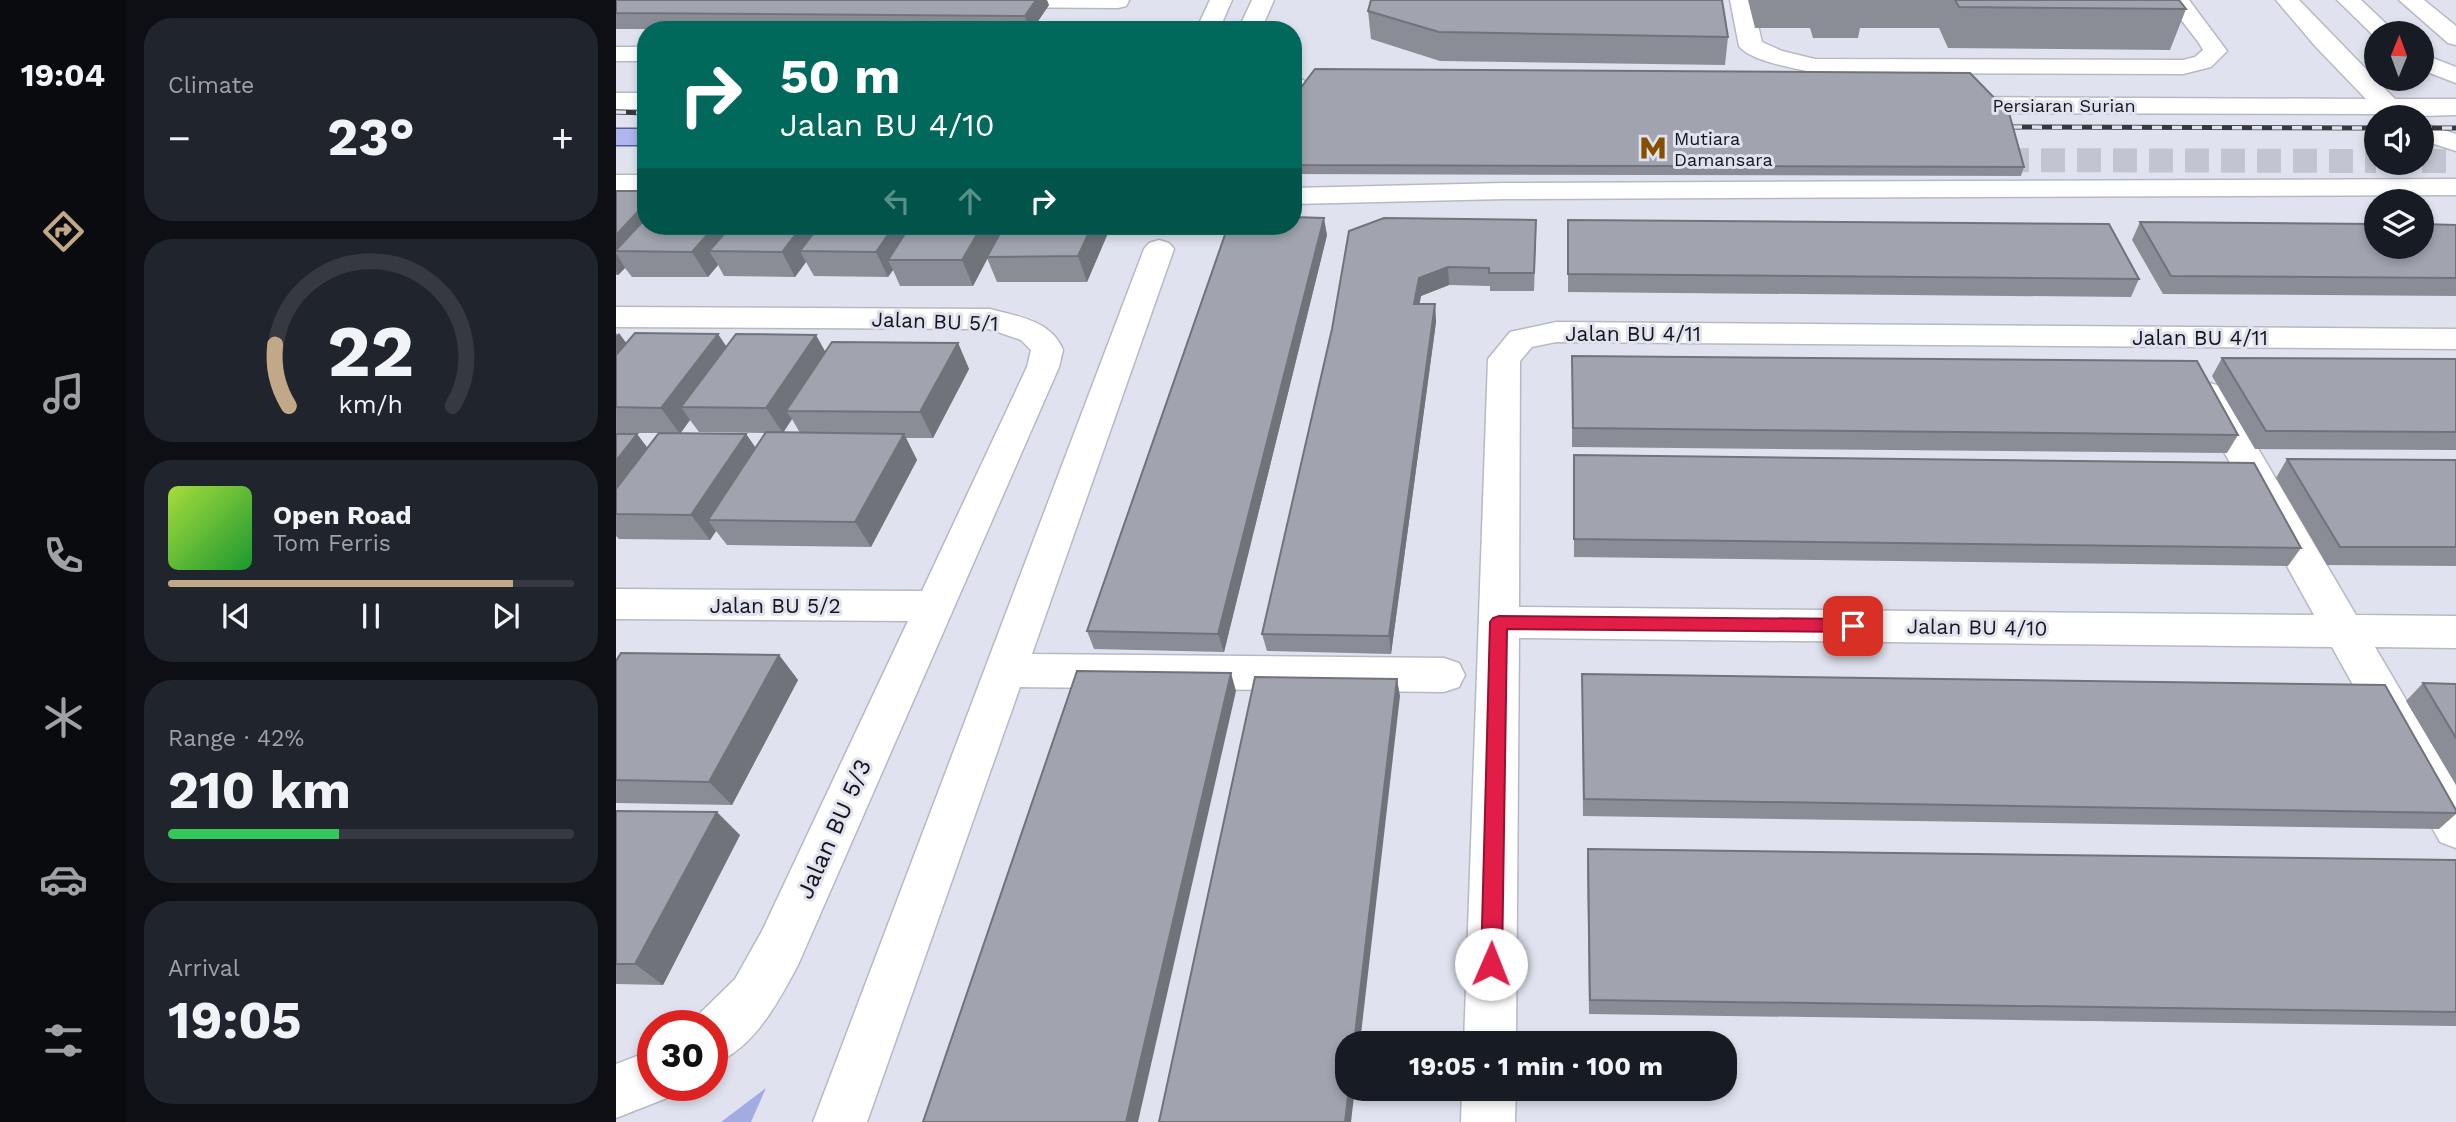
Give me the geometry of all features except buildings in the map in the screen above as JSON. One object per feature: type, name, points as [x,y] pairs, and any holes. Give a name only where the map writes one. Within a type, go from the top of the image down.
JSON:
[{"type":"main road","points":[[616,137],[637,137]]},
{"type":"main road","points":[[616,159],[637,159]]},
{"type":"street","points":[[996,0],[1115,7]]},
{"type":"street","points":[[1741,0],[1751,46],[1774,56],[1815,66],[2183,67],[2203,62],[2216,51],[2177,0]]},
{"type":"street","points":[[2287,0],[2386,105]]},
{"type":"street","points":[[2348,0],[2371,21]]},
{"type":"street","points":[[2410,0],[2456,38]]},
{"type":"street","points":[[2437,0],[2443,0]]},
{"type":"street","points":[[2232,106],[2296,92],[2316,77],[2324,62],[2323,41]]},
{"type":"street","points":[[616,54],[637,54]]},
{"type":"street","points":[[2434,66],[2456,76]]},
{"type":"street","points":[[1302,87],[1331,104]]},
{"type":"street","points":[[616,101],[637,101]]},
{"type":"street","points":[[1302,103],[1359,104]]},
{"type":"street","name":"Persiaran Surian","points":[[1927,105],[2232,106],[2364,111]]},
{"type":"street","name":"Persiaran Surian","points":[[2434,109],[2456,107]]},
{"type":"street","points":[[2434,135],[2456,143]]},
{"type":"street","points":[[1302,180],[1505,191]]},
{"type":"street","points":[[616,183],[637,183]]},
{"type":"street","points":[[1302,197],[1505,191],[2456,187]]},
{"type":"street","points":[[840,1122],[1158,249]]},
{"type":"street","name":"Jalan BU 5/1","points":[[616,317],[990,319],[1016,325],[1043,341],[1047,351],[1043,367],[935,606]]},
{"type":"street","name":"Jalan BU 4/11","points":[[1490,1031],[1504,359],[1521,339],[1556,332],[2456,339]]},
{"type":"street","points":[[2177,337],[2456,827]]},
{"type":"street","name":"Jalan BU 5/2","points":[[616,604],[935,606]]},
{"type":"street","name":"Jalan BU 5/3","points":[[728,1023],[753,997],[780,948],[935,606]]},
{"type":"street","name":"Jalan BU 4/10","points":[[1499,622],[2456,632]]},
{"type":"street","points":[[1005,670],[1444,675]]},
{"type":"street","points":[[616,1091],[637,1083]]},
{"type":"street","points":[[1488,1122],[1489,1101]]},
{"type":"shaded area","points":[[766,1088],[751,1122],[721,1122]]},
{"type":"tunnel","points":[[1969,160],[2364,161]]},
{"type":"tunnel","points":[[2434,161],[2456,161]]},
{"type":"railway","points":[[616,112],[637,113]]},
{"type":"railway","points":[[1992,127],[2364,128]]},
{"type":"railway","points":[[2434,128],[2456,128]]},
{"type":"place","name":"Mutiara Damansara","points":[[1653,148]]},
{"type":"route","points":[[1491,964],[1499,622],[1853,626]]}]
